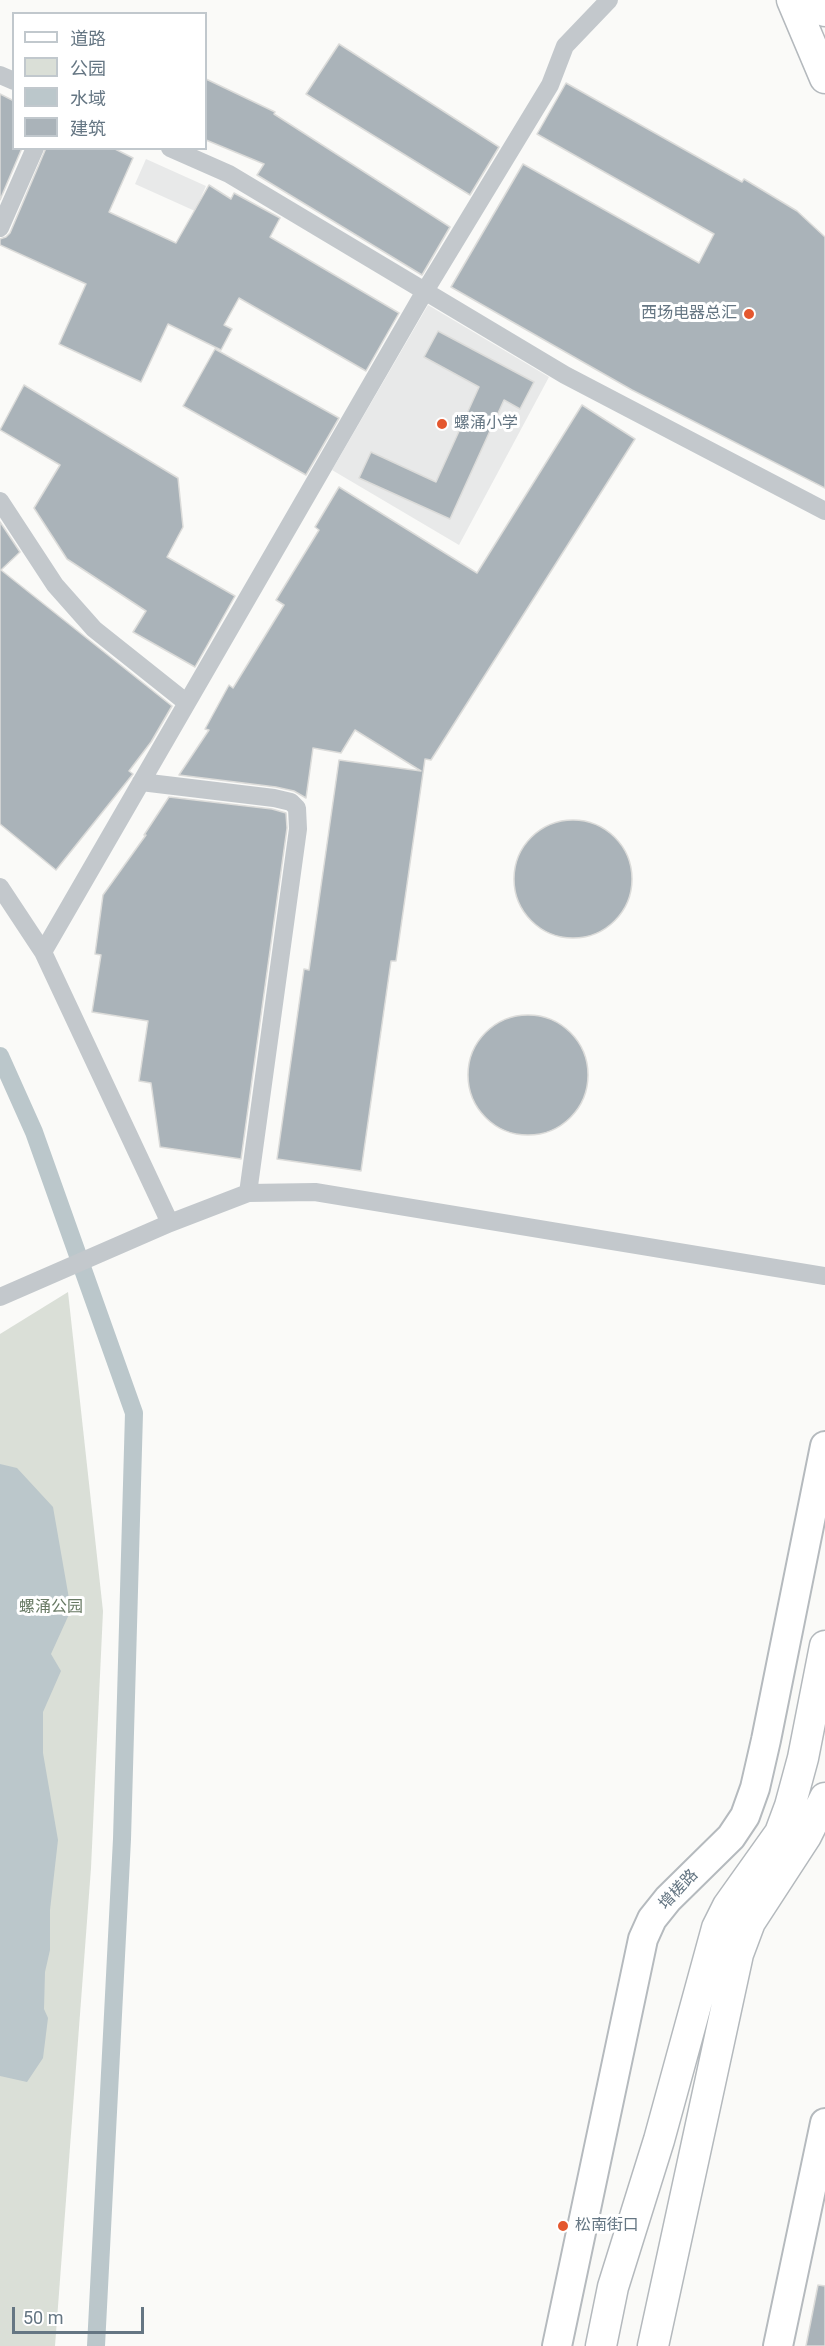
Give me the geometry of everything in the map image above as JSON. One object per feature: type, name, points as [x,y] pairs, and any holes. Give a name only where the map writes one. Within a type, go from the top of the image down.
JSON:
[{"type":"highway","points":[[792,0],[825,78]]},
{"type":"highway","points":[[820,0],[825,11]]},
{"type":"highway","points":[[600,2337],[613,2287],[659,2140],[717,1928],[728,1906],[780,1833],[803,1758],[825,1646]]},
{"type":"highway","points":[[653,2346],[738,1954],[750,1922],[806,1836],[825,1798]]},
{"type":"highway","points":[[774,1885],[825,1831]]},
{"type":"highway","points":[[635,2346],[716,1974],[728,1906]]},
{"type":"main road","name":"增槎路","points":[[557,2346],[643,1939],[652,1918],[668,1899],[731,1837],[745,1816],[755,1788],[766,1740],[825,1446]]},
{"type":"main road","points":[[778,2346],[825,2123]]},
{"type":"street","points":[[43,951],[425,291],[550,85],[565,46],[609,0]]},
{"type":"street","points":[[0,228],[34,150]]},
{"type":"street","points":[[175,150],[229,174],[565,375],[825,511]]},
{"type":"street","points":[[0,501],[56,585],[94,629],[187,704]]},
{"type":"street","points":[[141,783],[274,798],[291,802],[297,808],[298,829],[248,1192]]},
{"type":"street","points":[[0,887],[43,951],[170,1223]]},
{"type":"street","points":[[0,1297],[170,1223],[248,1192],[315,1192],[825,1276]]},
{"type":"shaded area","points":[[146,159],[206,186],[195,211],[135,184]]},
{"type":"shaded area","name":"螺涌小学","points":[[428,305],[549,377],[459,545],[332,470]]},
{"type":"green space","name":"螺涌公园","points":[[68,1292],[103,1611],[91,1868],[55,2346],[0,2346],[0,1334]]},
{"type":"water","points":[[0,1464],[17,1468],[53,1507],[71,1610],[51,1654],[61,1671],[43,1712],[43,1753],[58,1840],[50,1910],[50,1950],[45,1972],[44,2009],[48,2018],[43,2058],[27,2082],[0,2076]]},
{"type":"building","points":[[339,44],[499,147],[470,195],[306,94]]},
{"type":"building","points":[[207,79],[275,112],[274,114],[450,227],[422,275],[257,175],[264,164],[207,140]]},
{"type":"building","points":[[566,83],[742,182],[744,179],[797,211],[825,237],[825,488],[632,390],[451,287],[523,164],[699,263],[714,234],[537,134]]},
{"type":"building","points":[[0,94],[12,100],[12,150],[21,150],[0,200]]},
{"type":"building","points":[[45,150],[117,150],[133,158],[109,212],[176,243],[209,185],[231,199],[234,193],[280,218],[270,237],[399,313],[366,371],[239,298],[224,325],[232,329],[221,350],[168,324],[141,382],[59,344],[86,284],[0,245],[0,239],[10,233]]},
{"type":"building","points":[[438,331],[534,382],[520,409],[504,400],[450,519],[359,478],[371,452],[436,482],[479,387],[424,357]]},
{"type":"building","points":[[215,349],[339,418],[306,475],[183,406]]},
{"type":"building","points":[[24,385],[178,478],[183,527],[167,557],[235,596],[195,667],[133,632],[146,611],[67,559],[34,508],[60,465],[0,430]]},
{"type":"building","points":[[582,405],[635,439],[431,760],[425,759],[396,961],[391,961],[361,1171],[277,1159],[304,969],[309,970],[339,760],[421,771],[355,730],[341,753],[313,748],[306,798],[294,791],[276,787],[179,775],[209,730],[205,729],[229,685],[233,688],[284,605],[276,600],[319,530],[315,527],[339,487],[477,573]]},
{"type":"building","points":[[0,522],[20,552],[1,570],[172,706],[151,742],[129,771],[133,774],[56,870],[0,824]]},
{"type":"building","points":[[169,797],[272,809],[286,813],[287,828],[241,1159],[160,1147],[151,1083],[139,1081],[148,1021],[92,1012],[101,955],[95,954],[103,895],[146,835],[144,835]]},
{"type":"building","points":[[573,820],[596,824],[615,837],[628,856],[632,879],[628,902],[615,921],[596,934],[573,938],[550,934],[531,921],[518,902],[514,879],[518,856],[531,837],[550,824]]},
{"type":"building","points":[[528,1015],[551,1020],[570,1033],[583,1052],[588,1075],[583,1098],[570,1117],[551,1130],[528,1135],[505,1130],[486,1117],[473,1098],[468,1075],[473,1052],[486,1033],[505,1020]]},
{"type":"building","points":[[818,2285],[825,2286],[825,2346],[806,2346]]},
{"type":"waterway","points":[[0,1056],[34,1132],[134,1413],[122,1839],[96,2346]]},
{"type":"place","name":"西场电器总汇","points":[[749,314]]},
{"type":"place","name":"螺涌小学","points":[[442,424]]},
{"type":"place","name":"松南街口","points":[[563,2226]]}]
